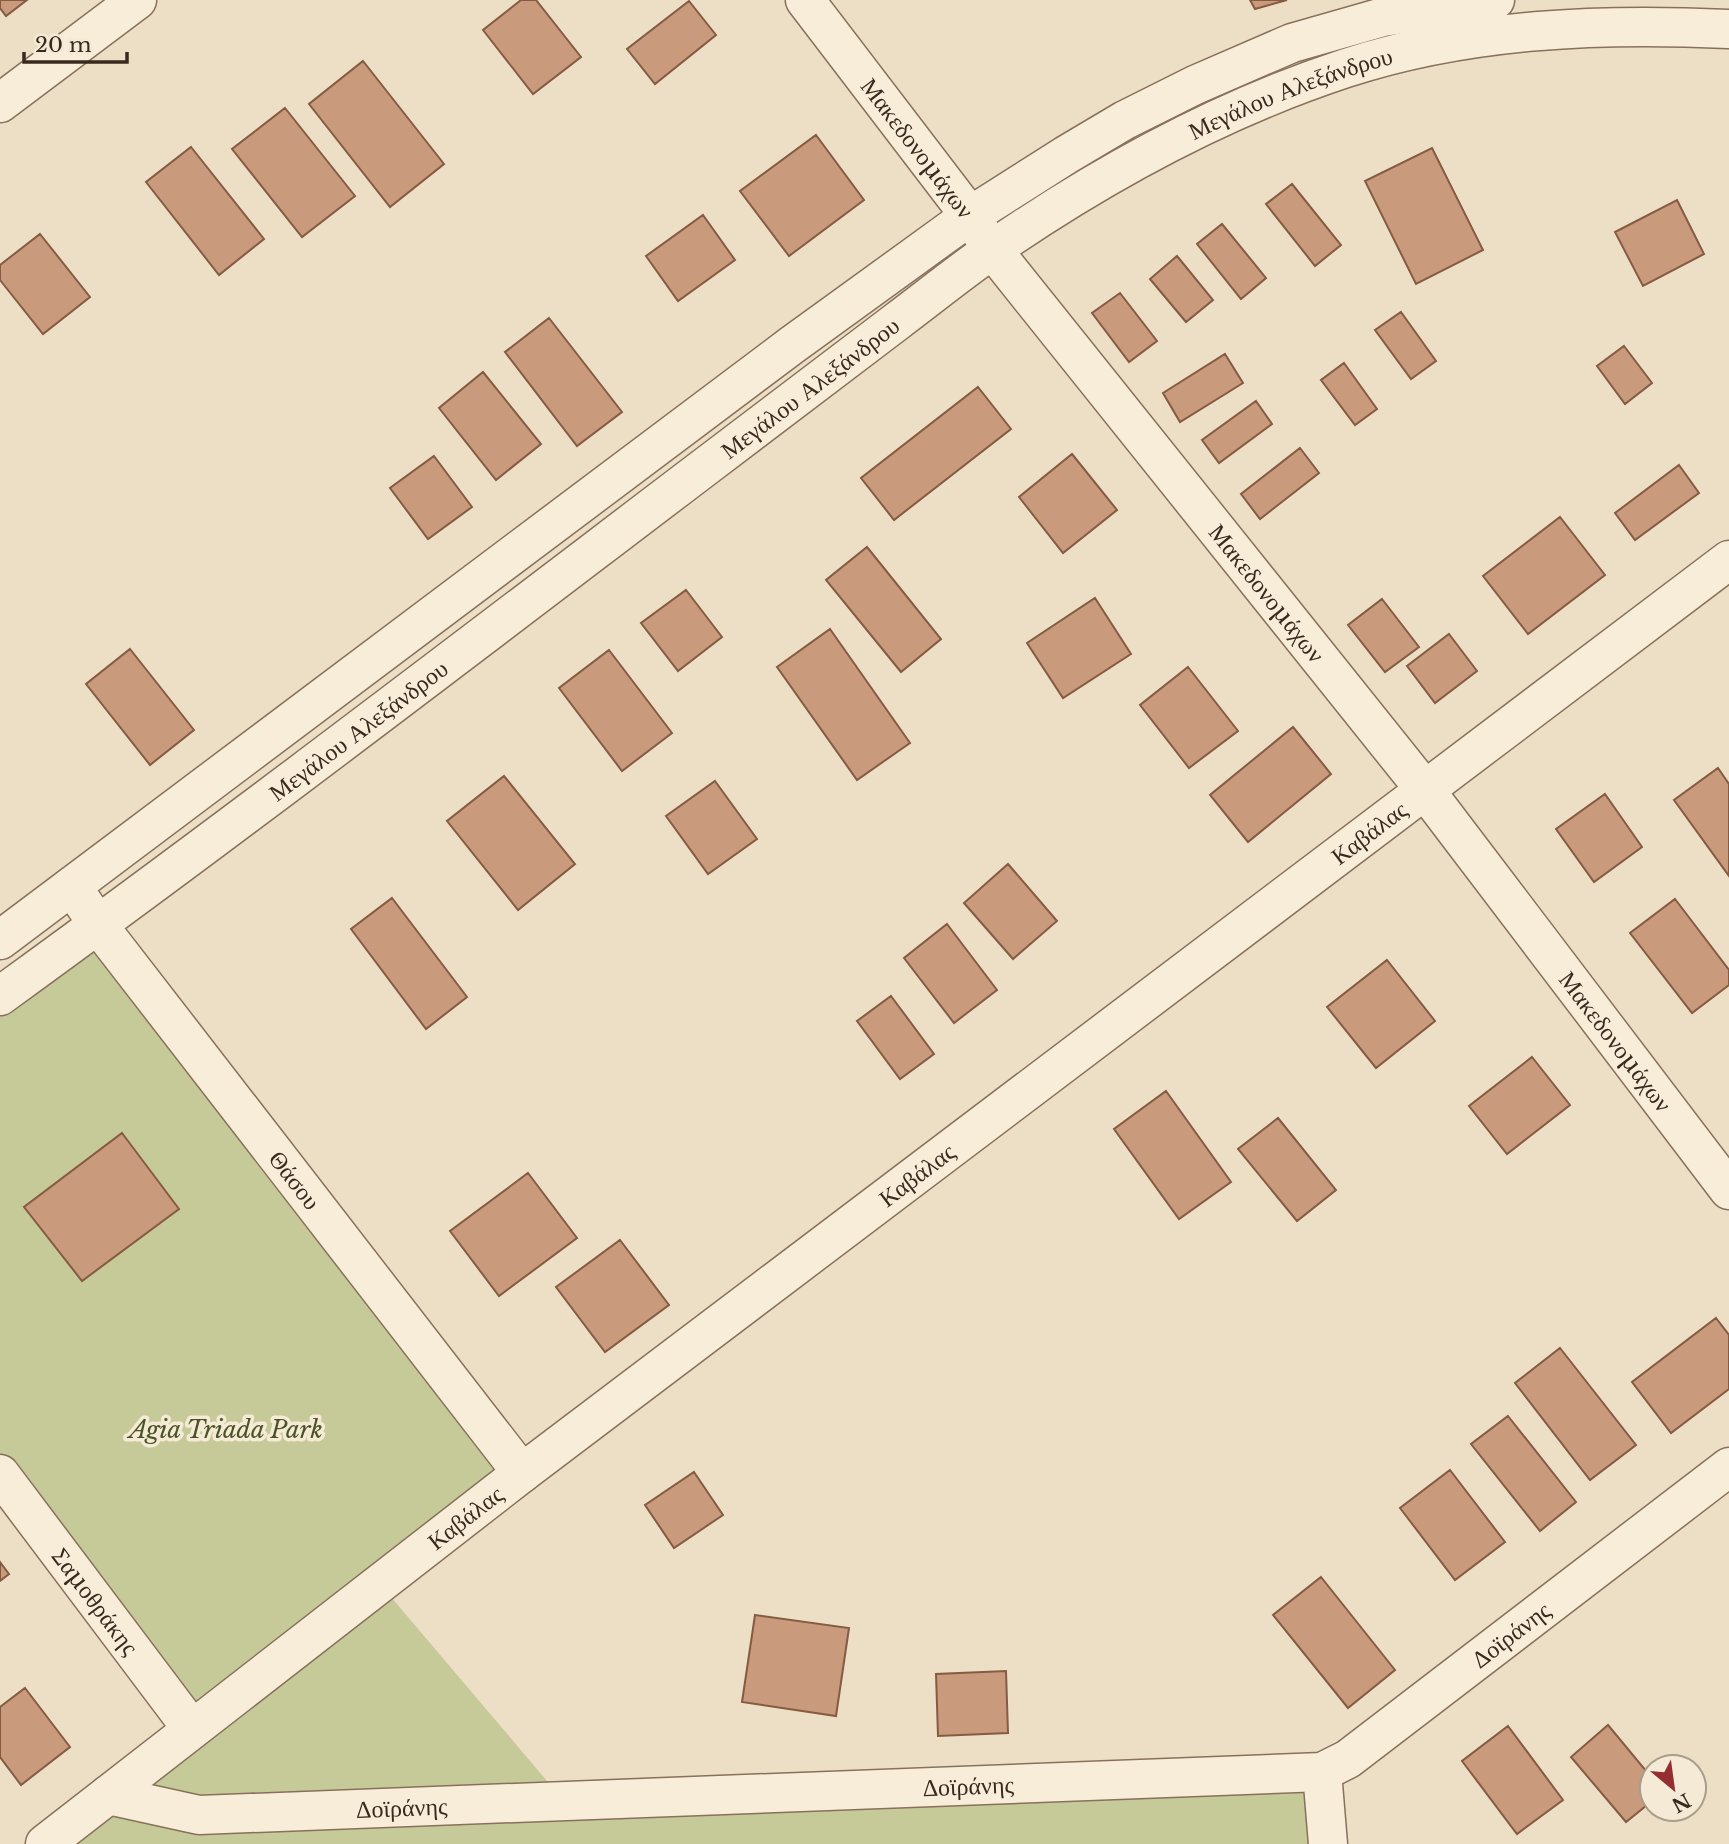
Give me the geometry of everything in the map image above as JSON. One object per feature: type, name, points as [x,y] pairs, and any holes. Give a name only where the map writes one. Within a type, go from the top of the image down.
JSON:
[{"type":"street","points":[[0,103],[137,0]]},
{"type":"street","name":"Μακεδονομάχων","points":[[805,0],[970,216],[992,249],[1425,790],[1729,1190]]},
{"type":"street","name":"Μεγάλου Αλεξάνδρου","points":[[0,940],[211,779],[970,216],[1125,120],[1264,54],[1292,43],[1383,17],[1495,0]]},
{"type":"street","name":"Μεγάλου Αλεξάνδρου","points":[[0,996],[98,925],[992,249],[1145,155],[1213,122],[1312,80],[1402,53],[1497,34],[1649,25],[1729,29]]},
{"type":"street","name":"Καβάλας","points":[[45,1844],[522,1473],[1729,560]]},
{"type":"street","name":"Θάσου","points":[[72,886],[98,925],[522,1473]]},
{"type":"street","name":"Δοϊράνης","points":[[108,1795],[199,1815],[1322,1772],[1348,1759],[1729,1467]]},
{"type":"street","name":"Σαμοθράκης","points":[[0,1474],[192,1729]]},
{"type":"street","points":[[1322,1772],[1328,1844]]},
{"type":"green space","name":"Agia Triada Park","points":[[98,925],[522,1473],[380,1584],[564,1801],[1322,1772],[1328,1844],[45,1844],[192,1729],[0,1474],[0,996]]},
{"type":"building","points":[[0,0],[27,0],[6,16],[0,8]]},
{"type":"building","points":[[521,0],[536,0],[581,57],[533,94],[483,30]]},
{"type":"building","points":[[1250,0],[1287,0],[1255,9]]},
{"type":"building","points":[[689,1],[716,35],[655,84],[627,49]]},
{"type":"building","points":[[363,61],[444,164],[390,207],[309,104]]},
{"type":"building","points":[[285,108],[355,196],[302,237],[232,149]]},
{"type":"building","points":[[816,135],[864,200],[789,256],[740,191]]},
{"type":"building","points":[[191,147],[264,239],[219,275],[146,182]]},
{"type":"building","points":[[1432,148],[1483,250],[1416,284],[1365,181]]},
{"type":"building","points":[[1292,184],[1341,245],[1315,266],[1266,204]]},
{"type":"building","points":[[1677,200],[1704,254],[1643,286],[1615,232]]},
{"type":"building","points":[[703,215],[735,260],[678,301],[646,256]]},
{"type":"building","points":[[1222,224],[1266,278],[1241,299],[1197,244]]},
{"type":"building","points":[[40,234],[90,297],[43,334],[0,280],[0,265]]},
{"type":"building","points":[[1177,256],[1213,300],[1186,322],[1150,279]]},
{"type":"building","points":[[1120,293],[1157,341],[1129,362],[1092,313]]},
{"type":"building","points":[[1401,312],[1436,361],[1411,379],[1375,330]]},
{"type":"building","points":[[549,318],[622,412],[577,446],[505,352]]},
{"type":"building","points":[[1624,346],[1652,383],[1625,404],[1597,366]]},
{"type":"building","points":[[1225,354],[1243,383],[1180,422],[1163,393]]},
{"type":"building","points":[[1344,363],[1377,409],[1355,425],[1321,380]]},
{"type":"building","points":[[483,372],[541,444],[496,480],[439,408]]},
{"type":"building","points":[[978,387],[1011,429],[894,520],[861,478]]},
{"type":"building","points":[[1256,401],[1272,424],[1219,463],[1202,440]]},
{"type":"building","points":[[1300,448],[1319,473],[1260,519],[1241,494]]},
{"type":"building","points":[[1072,454],[1117,510],[1063,553],[1019,497]]},
{"type":"building","points":[[434,456],[472,507],[428,539],[390,488]]},
{"type":"building","points":[[1679,465],[1699,493],[1635,540],[1615,513]]},
{"type":"building","points":[[1560,517],[1605,575],[1528,634],[1483,576]]},
{"type":"building","points":[[867,547],[941,639],[901,672],[826,580]]},
{"type":"building","points":[[686,590],[722,637],[678,671],[641,623]]},
{"type":"building","points":[[1095,598],[1131,654],[1063,698],[1027,643]]},
{"type":"building","points":[[1382,599],[1419,647],[1385,672],[1348,625]]},
{"type":"building","points":[[830,629],[910,743],[857,780],[777,667]]},
{"type":"building","points":[[1449,634],[1477,671],[1435,703],[1407,666]]},
{"type":"building","points":[[130,649],[194,730],[150,765],[86,684]]},
{"type":"building","points":[[609,650],[672,733],[622,771],[559,688]]},
{"type":"building","points":[[1188,667],[1238,731],[1189,768],[1140,705]]},
{"type":"building","points":[[1293,727],[1331,774],[1248,842],[1210,795]]},
{"type":"building","points":[[1718,768],[1729,784],[1729,876],[1674,800]]},
{"type":"building","points":[[504,776],[575,864],[518,910],[447,821]]},
{"type":"building","points":[[715,781],[757,839],[708,874],[666,816]]},
{"type":"building","points":[[1605,794],[1642,847],[1594,882],[1556,829]]},
{"type":"building","points":[[1008,864],[1057,921],[1013,959],[964,903]]},
{"type":"building","points":[[392,898],[467,997],[426,1029],[351,929]]},
{"type":"building","points":[[1675,899],[1729,970],[1729,985],[1692,1013],[1630,933]]},
{"type":"building","points":[[947,924],[997,990],[954,1023],[904,958]]},
{"type":"building","points":[[1387,960],[1435,1021],[1376,1068],[1327,1007]]},
{"type":"building","points":[[891,996],[934,1054],[900,1079],[857,1021]]},
{"type":"building","points":[[1532,1057],[1570,1105],[1507,1154],[1469,1106]]},
{"type":"building","points":[[1166,1091],[1231,1182],[1179,1219],[1114,1129]]},
{"type":"building","points":[[1278,1118],[1336,1190],[1297,1221],[1238,1149]]},
{"type":"building","points":[[122,1133],[179,1209],[82,1281],[24,1207]]},
{"type":"building","points":[[528,1173],[577,1238],[499,1296],[450,1231]]},
{"type":"building","points":[[620,1240],[669,1305],[605,1352],[556,1287]]},
{"type":"building","points":[[1716,1318],[1729,1335],[1729,1389],[1671,1433],[1632,1382]]},
{"type":"building","points":[[1560,1348],[1636,1445],[1590,1480],[1515,1383]]},
{"type":"building","points":[[1508,1416],[1576,1502],[1540,1531],[1471,1444]]},
{"type":"building","points":[[1450,1470],[1505,1542],[1455,1580],[1400,1508]]},
{"type":"building","points":[[694,1472],[723,1515],[674,1548],[645,1505]]},
{"type":"building","points":[[0,1562],[9,1574],[0,1581]]},
{"type":"building","points":[[1321,1577],[1395,1670],[1348,1708],[1273,1615]]},
{"type":"building","points":[[755,1615],[849,1628],[836,1716],[742,1702]]},
{"type":"building","points":[[1006,1671],[1008,1733],[938,1736],[936,1674]]},
{"type":"building","points":[[25,1688],[70,1747],[21,1785],[0,1757],[0,1707]]},
{"type":"building","points":[[1608,1725],[1638,1761],[1638,1812],[1626,1822],[1571,1757]]},
{"type":"building","points":[[1508,1726],[1563,1800],[1517,1834],[1462,1761]]}]
